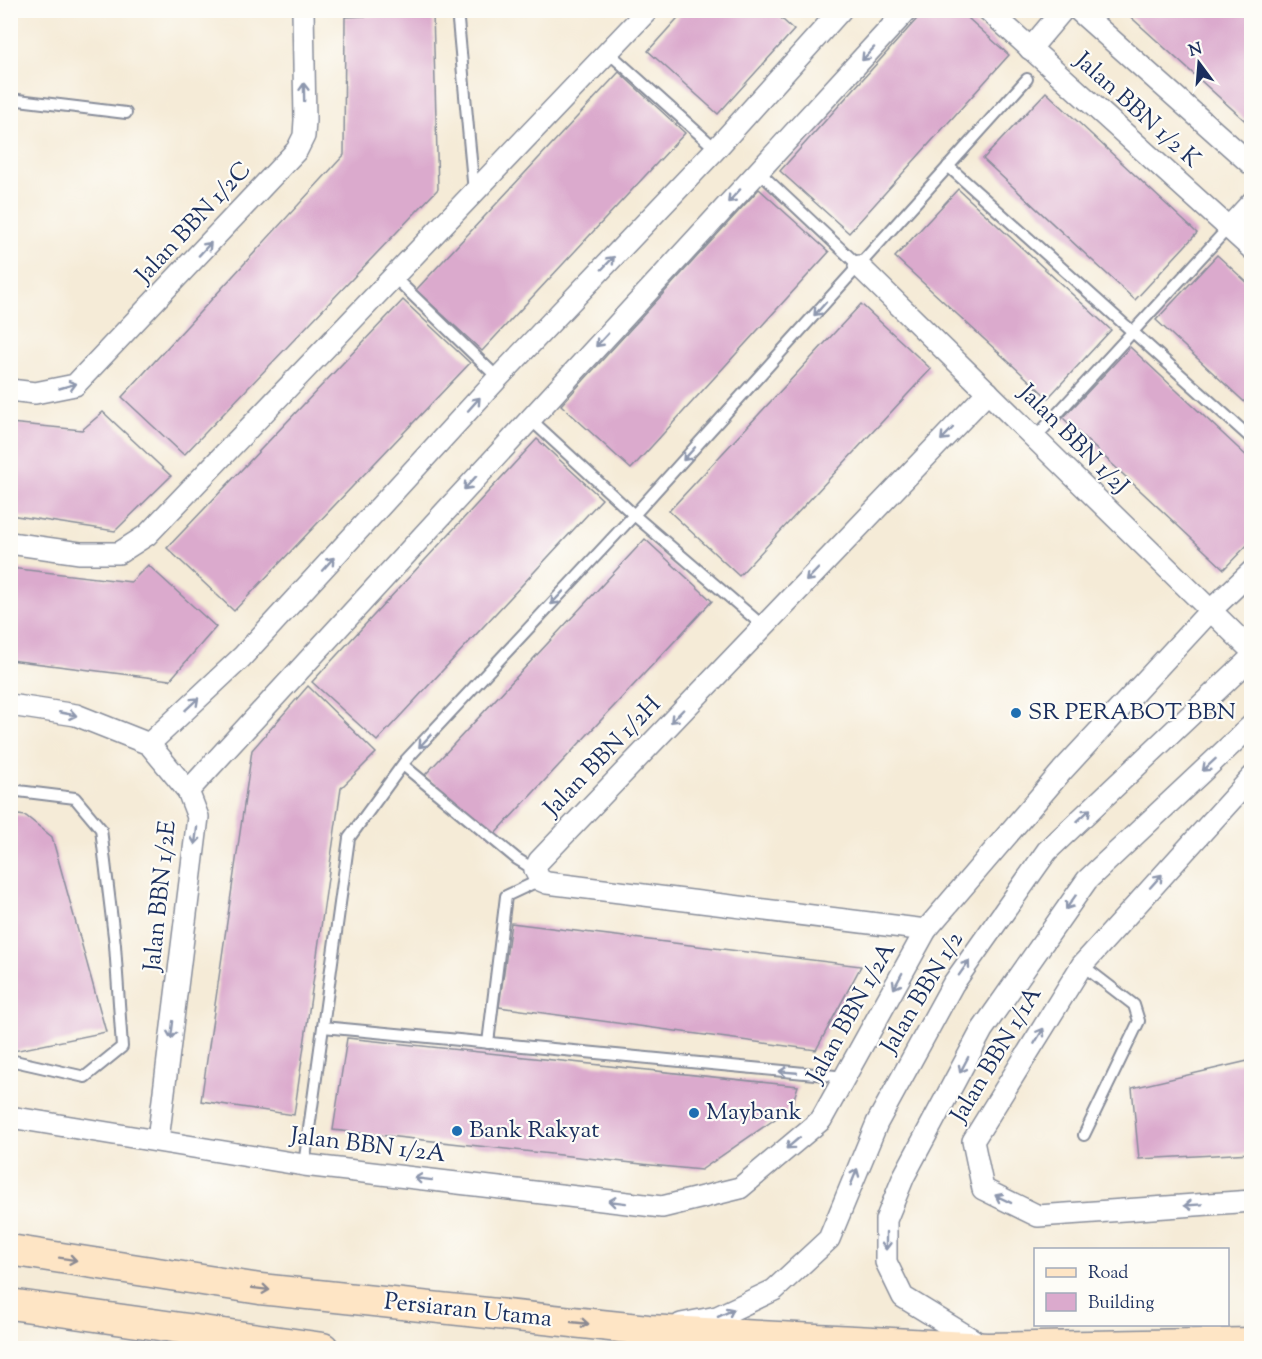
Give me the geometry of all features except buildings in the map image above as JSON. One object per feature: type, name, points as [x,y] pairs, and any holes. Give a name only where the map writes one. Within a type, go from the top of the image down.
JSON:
[{"type":"main road","name":"Persiaran Utama","points":[[10,1250],[260,1289],[648,1330],[987,1348],[1251,1343]]},
{"type":"main road","points":[[10,1304],[323,1348]]},
{"type":"street","name":"Jalan BBN 1/2C","points":[[10,390],[35,393],[75,385],[297,150],[304,136],[303,10]]},
{"type":"street","points":[[10,543],[80,553],[119,553],[147,535],[392,275],[648,10]]},
{"type":"street","points":[[149,744],[242,657],[498,378],[716,149],[841,10]]},
{"type":"street","points":[[188,791],[907,10]]},
{"type":"street","name":"Jalan BBN 1/2 K","points":[[988,10],[1251,249]]},
{"type":"street","points":[[1030,50],[1063,10]]},
{"type":"street","name":"Jalan BBN 1/2 K","points":[[1078,10],[1251,165]]},
{"type":"street","points":[[1229,227],[1251,202]]},
{"type":"street","name":"Jalan BBN 1/2J","points":[[859,266],[1251,651]]},
{"type":"street","name":"Jalan BBN 1/2H","points":[[538,875],[539,861],[987,392]]},
{"type":"street","name":"Jalan BBN 1/2A","points":[[10,1117],[304,1165],[662,1207],[740,1188],[821,1120],[926,930],[1062,771],[1210,611],[1251,571]]},
{"type":"street","name":"Jalan BBN 1/2","points":[[648,1330],[717,1317],[774,1290],[829,1239],[877,1123],[953,984],[1047,851],[1251,657]]},
{"type":"street","name":"Jalan BBN 1/2E","points":[[10,705],[76,715],[149,744],[188,791],[198,817],[158,1140]]},
{"type":"street","points":[[987,1348],[903,1297],[890,1271],[886,1262],[886,1220],[904,1176],[982,1030],[1087,880],[1251,725]]},
{"type":"street","name":"Jalan BBN 1/1A","points":[[1251,777],[1082,965],[973,1142],[983,1189],[1038,1216],[1251,1201]]},
{"type":"street","points":[[538,875],[547,883],[926,930]]},
{"type":"lane","points":[[457,10],[474,192]]},
{"type":"lane","points":[[608,52],[716,149]]},
{"type":"lane","points":[[304,1165],[349,838],[403,765],[634,515],[1027,79]]},
{"type":"lane","points":[[10,99],[126,113]]},
{"type":"lane","points":[[948,166],[1251,439]]},
{"type":"lane","points":[[758,171],[859,266]]},
{"type":"lane","points":[[1035,438],[1229,227]]},
{"type":"lane","points":[[392,275],[498,378]]},
{"type":"lane","points":[[530,419],[634,515],[763,626]]},
{"type":"lane","points":[[403,765],[538,875],[506,896],[488,1043]]},
{"type":"lane","points":[[10,790],[75,798],[101,829],[115,945],[122,1047],[85,1077],[10,1060]]},
{"type":"lane","points":[[1082,965],[1134,1005],[1138,1020],[1084,1135]]},
{"type":"lane","points":[[323,1027],[846,1077]]},
{"type":"place","name":"SR PERABOT BBN","points":[[1016,713]]},
{"type":"place","name":"Maybank","points":[[694,1113]]},
{"type":"place","name":"Bank Rakyat","points":[[457,1131]]}]
